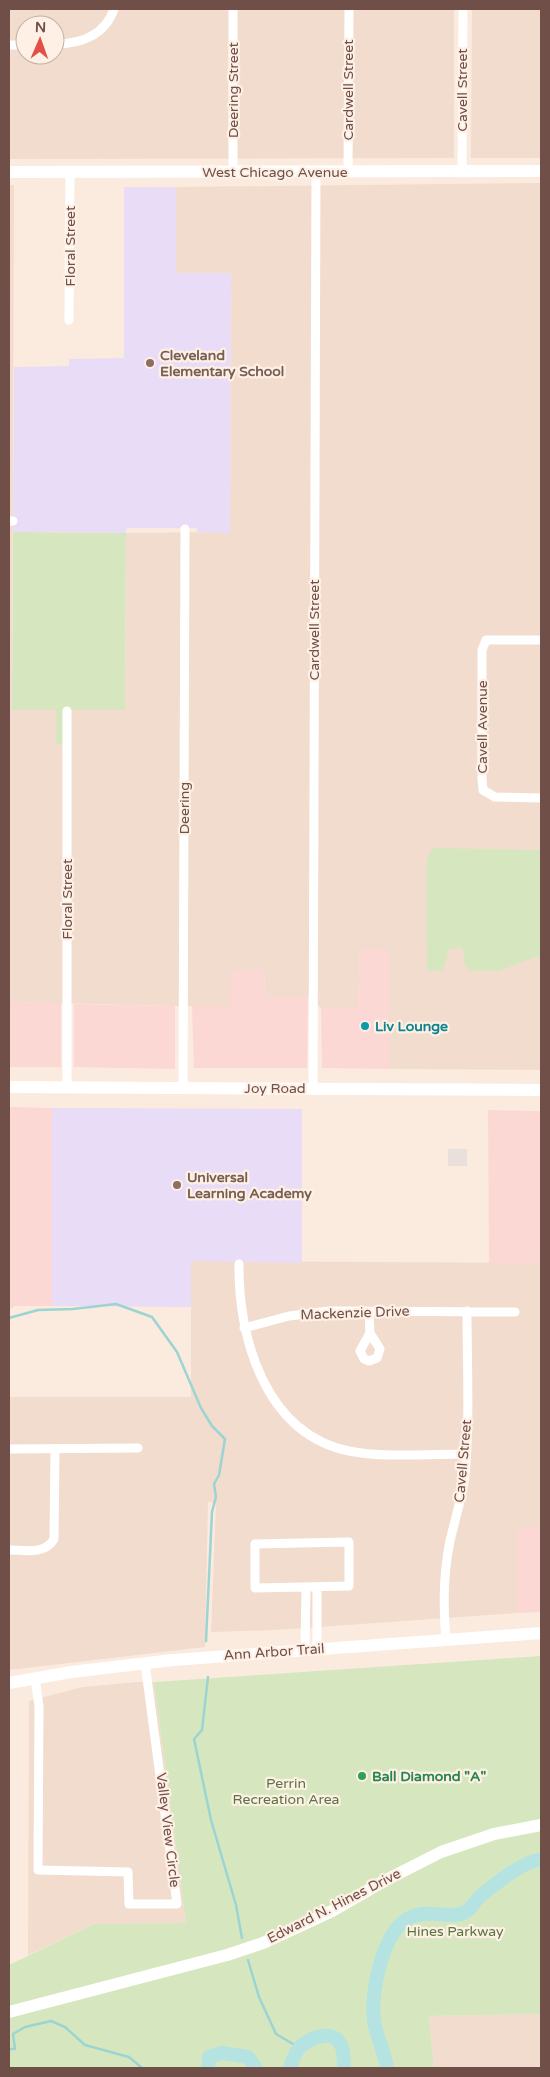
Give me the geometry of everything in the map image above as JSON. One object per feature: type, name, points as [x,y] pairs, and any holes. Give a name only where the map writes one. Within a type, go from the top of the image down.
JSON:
[{"type":"street","points":[[65,43],[74,43],[91,37],[107,24],[114,9]]},
{"type":"street","name":"Deering Street","points":[[233,9],[233,172]]},
{"type":"street","name":"Cardwell Street","points":[[348,9],[348,171]]},
{"type":"street","name":"Cavell Street","points":[[462,171],[463,9]]},
{"type":"street","name":"Cardwell Street","points":[[313,1089],[316,171]]},
{"type":"street","name":"West Chicago Avenue","points":[[9,172],[541,171]]},
{"type":"street","name":"Floral Street","points":[[69,320],[70,172]]},
{"type":"street","name":"Deering","points":[[183,1088],[185,529]]},
{"type":"street","name":"Cavell Avenue","points":[[541,640],[486,640],[482,650],[482,786],[485,793],[490,796],[541,798]]},
{"type":"street","name":"Floral Street","points":[[66,711],[67,1087]]},
{"type":"street","name":"Joy Road","points":[[9,1087],[541,1090]]},
{"type":"street","points":[[239,1264],[239,1295],[244,1328],[254,1361],[272,1397],[291,1420],[317,1440],[336,1448],[361,1453],[466,1454]]},
{"type":"street","name":"Cavell Street","points":[[446,1640],[444,1609],[445,1572],[450,1541],[462,1493],[466,1454],[467,1311]]},
{"type":"street","points":[[369,1312],[370,1332]]},
{"type":"street","name":"Mackenzie Drive","points":[[244,1328],[274,1319],[304,1314],[515,1312]]},
{"type":"street","points":[[9,1449],[138,1448]]},
{"type":"street","points":[[9,1550],[39,1550],[47,1547],[54,1539],[54,1449]]},
{"type":"street","points":[[349,1542],[349,1586],[306,1587],[255,1588],[255,1544],[349,1542]]},
{"type":"street","points":[[306,1587],[311,1649]]},
{"type":"street","points":[[311,1649],[317,1587]]},
{"type":"street","name":"Ann Arbor Trail","points":[[9,1683],[145,1663],[541,1633]]},
{"type":"street","name":"Valley View Circle","points":[[35,1678],[39,1706],[38,1870],[128,1872],[129,1904],[177,1904],[145,1663]]},
{"type":"street","name":"Edward N. Hines Drive","points":[[9,2012],[263,1944],[324,1915],[384,1880],[441,1852],[494,1834],[541,1825]]},
{"type":"shaded area","points":[[9,9],[454,9],[454,158],[9,159]]},
{"type":"shaded area","points":[[472,9],[541,9],[541,158],[471,158]]},
{"type":"shaded area","points":[[541,183],[541,1070],[389,1069],[389,949],[360,949],[358,1008],[321,1008],[308,997],[265,997],[264,969],[230,1006],[9,1002],[9,185],[14,185],[12,710],[125,710],[126,533],[230,532],[231,273],[176,273],[176,187]]},
{"type":"shaded area","name":"Cleveland Elementary School","points":[[124,187],[176,187],[176,273],[231,273],[230,533],[197,532],[197,528],[127,528],[126,533],[13,532],[14,367],[69,366],[69,359],[124,358]]},
{"type":"shaded area","points":[[360,948],[389,949],[389,1069],[322,1068],[321,1008],[358,1008]]},
{"type":"shaded area","points":[[264,969],[265,997],[308,997],[307,1068],[194,1068],[192,1006],[230,1006],[231,971]]},
{"type":"shaded area","points":[[9,1002],[61,1003],[61,1067],[9,1067]]},
{"type":"shaded area","points":[[74,1004],[175,1006],[175,1069],[74,1067]]},
{"type":"shaded area","points":[[9,1107],[52,1108],[52,1306],[15,1306],[9,1310]]},
{"type":"shaded area","name":"Universal Learning Academy","points":[[52,1108],[302,1109],[302,1263],[191,1261],[191,1307],[52,1306]]},
{"type":"shaded area","points":[[488,1110],[541,1111],[541,1263],[489,1263]]},
{"type":"shaded area","points":[[448,1149],[467,1149],[467,1166],[448,1166]]},
{"type":"shaded area","points":[[191,1261],[541,1263],[541,1527],[517,1527],[517,1613],[276,1630],[211,1632],[216,1503],[208,1502],[205,1647],[9,1670],[9,1397],[191,1397]]},
{"type":"shaded area","points":[[517,1527],[541,1527],[541,1612],[517,1613]]},
{"type":"shaded area","points":[[154,1682],[186,1923],[94,1924],[28,1955],[29,1701],[83,1687]]},
{"type":"shaded area","points":[[541,2014],[541,2068],[434,2068],[429,2016]]},
{"type":"green space","points":[[13,532],[126,533],[125,710],[67,710],[66,744],[56,744],[56,710],[12,710]]},
{"type":"green space","points":[[435,848],[541,850],[541,957],[535,957],[499,971],[470,971],[463,963],[464,953],[462,948],[449,949],[443,971],[427,971],[426,867],[429,853]]},
{"type":"green space","points":[[541,1656],[541,2014],[429,2016],[434,2068],[9,2068],[9,1965],[94,1924],[186,1923],[154,1682]]},
{"type":"waterway","points":[[9,1318],[38,1310],[73,1309],[116,1304],[152,1317],[177,1352],[201,1408],[212,1426],[225,1439],[219,1475],[214,1484],[216,1497],[212,1512],[206,1641]]},
{"type":"waterway","points":[[208,1677],[202,1730],[194,1739],[211,1820],[236,1905],[242,1938]]},
{"type":"waterway","points":[[387,2068],[375,2026],[373,2008],[381,1962],[393,1934],[401,1924],[411,1917],[426,1914],[454,1915],[467,1911],[481,1896],[503,1878],[518,1868],[541,1859]]},
{"type":"waterway","points":[[248,1960],[259,1997],[276,2034],[300,2048]]},
{"type":"waterway","points":[[9,2049],[15,2049],[13,2034],[25,2027],[51,2021],[65,2027],[85,2045],[129,2057],[142,2068]]},
{"type":"waterway","points":[[290,2068],[295,2054],[300,2047],[310,2040],[321,2036],[333,2037],[341,2045],[344,2068]]},
{"type":"waterway","points":[[208,2068],[209,2057],[222,2053],[248,2057],[256,2068]]},
{"type":"place","name":"Cleveland Elementary School","points":[[150,363]]},
{"type":"place","name":"Liv Lounge","points":[[365,1026]]},
{"type":"place","name":"Universal Learning Academy","points":[[177,1185]]},
{"type":"place","name":"Ball Diamond \"A\"","points":[[362,1776]]},
{"type":"park label","name":"Perrin Recreation Area","points":[[286,1792]]},
{"type":"park label","name":"Hines Parkway","points":[[455,1931]]}]
